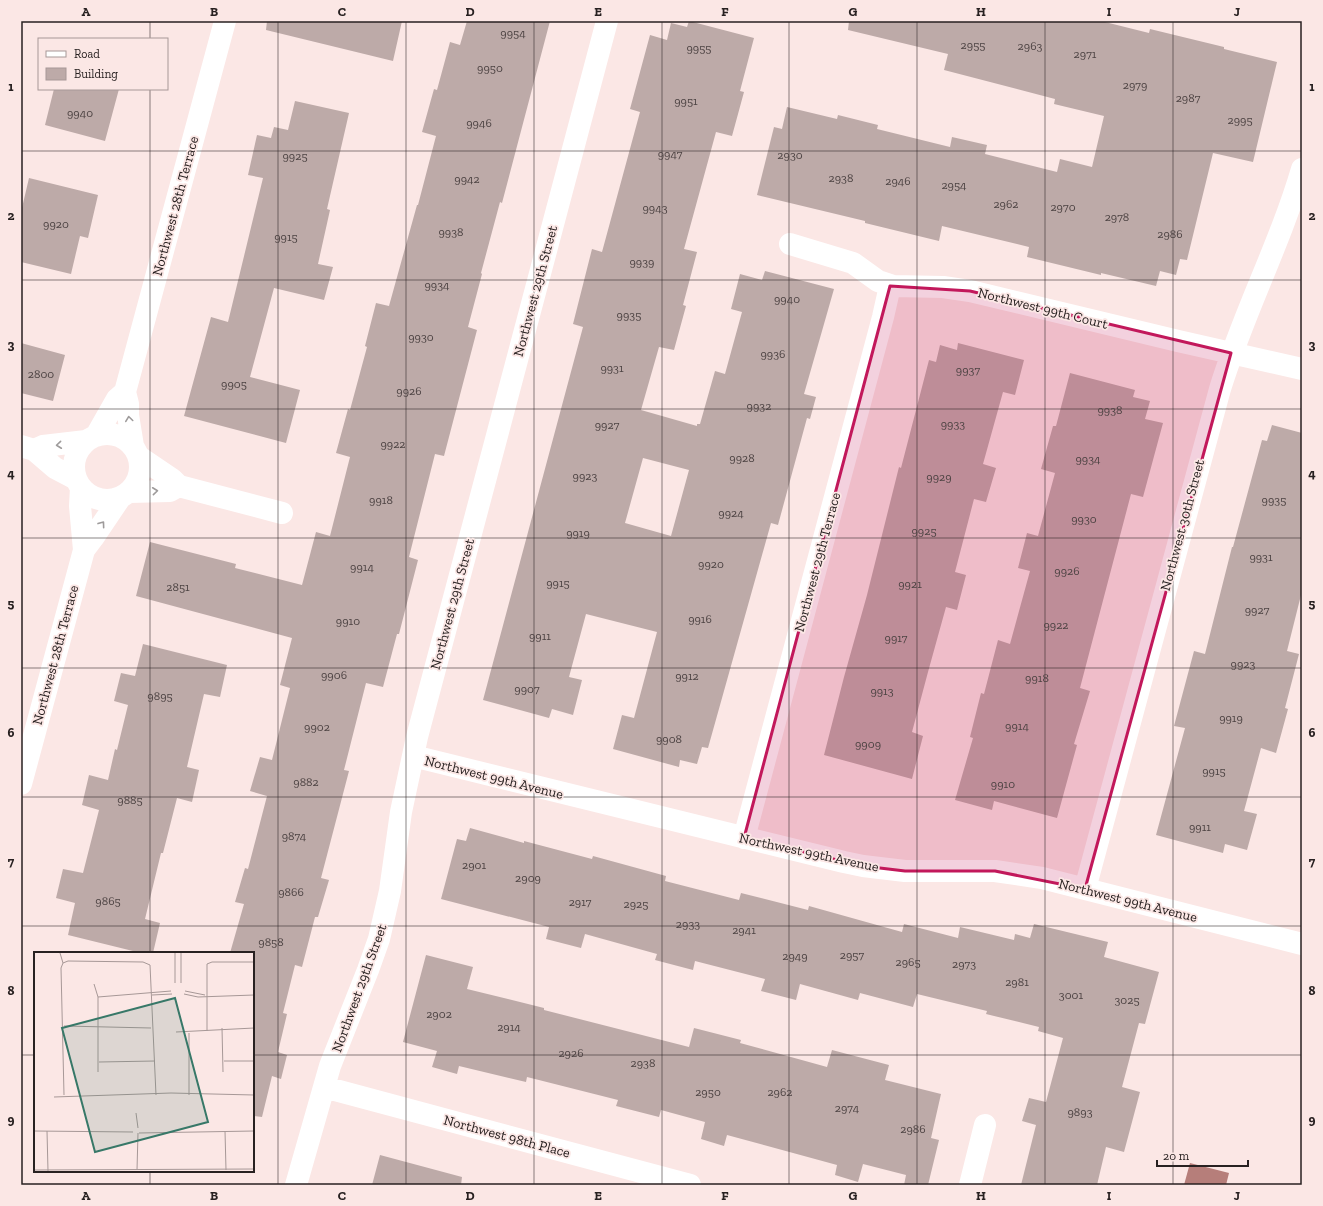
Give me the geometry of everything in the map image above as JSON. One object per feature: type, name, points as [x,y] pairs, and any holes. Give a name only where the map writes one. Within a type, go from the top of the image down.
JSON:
[{"type":"street","name":"Northwest 28th Terrace","points":[[136,451],[128,415],[128,404],[125,392],[225,21]]},
{"type":"street","name":"Northwest 29th Street","points":[[296,1185],[324,1087],[340,1040],[368,970],[384,920],[394,865],[401,812],[412,756],[607,21]]},
{"type":"street","name":"Northwest 30th Street","points":[[1085,889],[1202,452],[1231,353],[1274,248],[1302,169]]},
{"type":"street","name":"Northwest 99th Court","points":[[790,244],[853,263],[878,281],[890,286],[900,288],[943,287],[970,291],[1302,369]]},
{"type":"street","name":"Northwest 29th Terrace","points":[[744,838],[890,286]]},
{"type":"street","name":"Northwest 28th Terrace","points":[[91,439],[117,399],[125,392]]},
{"type":"street","points":[[27,448],[91,439],[104,434],[112,434],[127,440],[136,451],[180,486],[282,513]]},
{"type":"street","points":[[78,483],[74,466],[75,459],[78,452],[91,439]]},
{"type":"street","points":[[27,448],[78,483],[87,494],[94,498],[111,500],[124,495],[170,491],[180,486]]},
{"type":"street","points":[[124,495],[138,479],[140,472],[136,451]]},
{"type":"street","name":"Northwest 28th Terrace","points":[[21,784],[84,550],[78,483]]},
{"type":"street","name":"Northwest 28th Terrace","points":[[84,550],[124,495]]},
{"type":"street","name":"Northwest 99th Avenue","points":[[412,756],[863,866],[905,871],[995,871],[1042,878],[1302,944]]},
{"type":"street","name":"Northwest 98th Place","points":[[324,1087],[690,1185]]},
{"type":"street","points":[[970,1185],[985,1125]]},
{"type":"highlighted area","points":[[890,286],[970,291],[1231,353],[1085,889],[995,871],[905,871],[863,866],[744,838]]},
{"type":"shaded area","points":[[1190,1163],[1229,1173],[1226,1185],[1184,1185]]},
{"type":"building","points":[[267,21],[402,21],[393,61],[266,30]]},
{"type":"building","points":[[467,21],[550,21],[502,203],[500,202],[481,273],[482,274],[468,327],[477,330],[444,456],[435,454],[409,557],[418,560],[399,634],[397,634],[383,687],[366,683],[344,770],[349,771],[321,878],[329,880],[318,917],[315,917],[302,967],[295,965],[283,1013],[287,1014],[278,1052],[287,1055],[281,1079],[272,1076],[262,1117],[254,1116],[254,952],[230,952],[244,904],[235,902],[245,868],[248,869],[267,796],[250,791],[260,757],[272,760],[290,688],[280,685],[292,638],[136,596],[150,542],[236,564],[235,568],[302,585],[316,532],[330,536],[350,457],[336,453],[348,409],[350,410],[367,347],[365,346],[376,303],[389,306],[418,205],[436,136],[422,132],[434,89],[437,90],[450,42],[460,45]]},
{"type":"building","points":[[689,21],[754,38],[740,91],[744,92],[732,136],[716,132],[684,249],[697,252],[683,305],[686,306],[674,350],[659,347],[641,410],[697,426],[697,424],[700,424],[715,371],[725,374],[742,312],[731,309],[740,274],[762,280],[765,271],[834,289],[804,394],[816,397],[810,419],[807,418],[778,525],[771,523],[708,748],[702,747],[697,764],[680,760],[679,767],[613,749],[622,715],[634,718],[657,632],[586,614],[569,677],[582,680],[573,715],[552,709],[549,718],[483,700],[583,327],[573,324],[592,249],[602,252],[640,112],[630,109],[650,35],[667,40],[671,23],[687,27]],"holes":[[[643,458],[689,470],[671,536],[625,523]]]},
{"type":"building","points":[[849,21],[1101,21],[1149,33],[1150,29],[1277,62],[1253,162],[1213,153],[1187,260],[1180,259],[1176,275],[1160,271],[1156,286],[1101,273],[1101,275],[1027,257],[1029,247],[942,226],[939,241],[865,223],[865,221],[757,195],[774,127],[782,129],[787,107],[837,119],[838,115],[878,125],[877,129],[950,147],[952,137],[987,145],[985,154],[1057,172],[1060,159],[1092,167],[1104,116],[1054,104],[1055,99],[944,70],[948,54],[848,30]]},
{"type":"building","points":[[54,90],[119,90],[105,141],[45,125]]},
{"type":"building","points":[[295,101],[349,113],[327,209],[330,210],[318,264],[333,267],[324,300],[274,288],[250,377],[300,390],[286,443],[184,416],[211,317],[228,322],[263,178],[248,175],[257,135],[271,138],[274,127],[288,130]]},
{"type":"building","points":[[29,178],[98,195],[88,238],[80,236],[71,274],[21,262],[21,212]]},
{"type":"building","points":[[21,343],[65,355],[53,401],[21,393]]},
{"type":"building","points":[[958,343],[1024,360],[1015,395],[1003,392],[983,464],[996,468],[986,502],[974,499],[955,572],[966,575],[957,610],[946,607],[912,732],[923,736],[912,779],[824,755],[867,595],[899,467],[901,468],[929,360],[936,362],[940,345],[957,350]]},
{"type":"building","points":[[1070,373],[1135,390],[1133,397],[1150,401],[1145,419],[1163,423],[1143,497],[1131,494],[1080,688],[1090,691],[1074,744],[1077,745],[1057,818],[994,801],[992,810],[955,800],[973,738],[970,737],[981,693],[984,694],[998,640],[1010,644],[1030,571],[1018,568],[1027,533],[1038,536],[1055,473],[1041,469],[1053,426],[1056,426]]},
{"type":"building","points":[[1272,425],[1302,433],[1302,591],[1287,651],[1299,654],[1285,708],[1288,709],[1276,753],[1261,748],[1244,811],[1257,814],[1247,850],[1225,844],[1223,853],[1156,835],[1185,728],[1174,726],[1194,651],[1205,654],[1232,547],[1262,440],[1267,441]]},
{"type":"building","points":[[143,644],[227,665],[220,697],[204,694],[187,767],[199,770],[192,802],[177,798],[163,853],[161,853],[145,919],[160,923],[153,952],[137,952],[68,935],[75,903],[56,898],[63,869],[83,873],[99,810],[82,805],[89,775],[108,780],[115,749],[117,750],[128,705],[114,701],[121,673],[135,676]]},
{"type":"building","points":[[470,828],[524,843],[524,841],[592,859],[593,856],[666,876],[665,881],[739,900],[741,893],[808,910],[809,906],[902,932],[904,924],[958,938],[960,927],[1014,940],[1015,934],[1030,938],[1034,924],[1108,942],[1104,957],[1159,972],[1145,1024],[1139,1023],[1122,1087],[1140,1092],[1124,1152],[1106,1147],[1097,1185],[1021,1185],[1036,1125],[1022,1121],[1029,1098],[1046,1102],[1063,1038],[1038,1031],[1039,1027],[986,1014],[987,1011],[917,994],[913,1007],[860,993],[858,1000],[800,984],[796,1000],[761,991],[765,979],[695,961],[693,970],[655,960],[657,954],[585,934],[581,948],[546,939],[549,927],[441,899],[457,839],[466,841]]},
{"type":"building","points":[[426,955],[473,967],[467,989],[689,1047],[694,1028],[741,1040],[740,1043],[827,1067],[832,1050],[889,1065],[885,1080],[941,1094],[931,1138],[939,1140],[928,1185],[904,1185],[906,1175],[863,1164],[858,1182],[835,1175],[837,1165],[727,1135],[724,1146],[701,1139],[705,1122],[661,1110],[659,1117],[616,1106],[618,1100],[527,1077],[526,1082],[459,1066],[457,1074],[432,1067],[437,1051],[403,1042]]},
{"type":"building","points":[[380,1155],[462,1177],[461,1185],[372,1185]]}]
